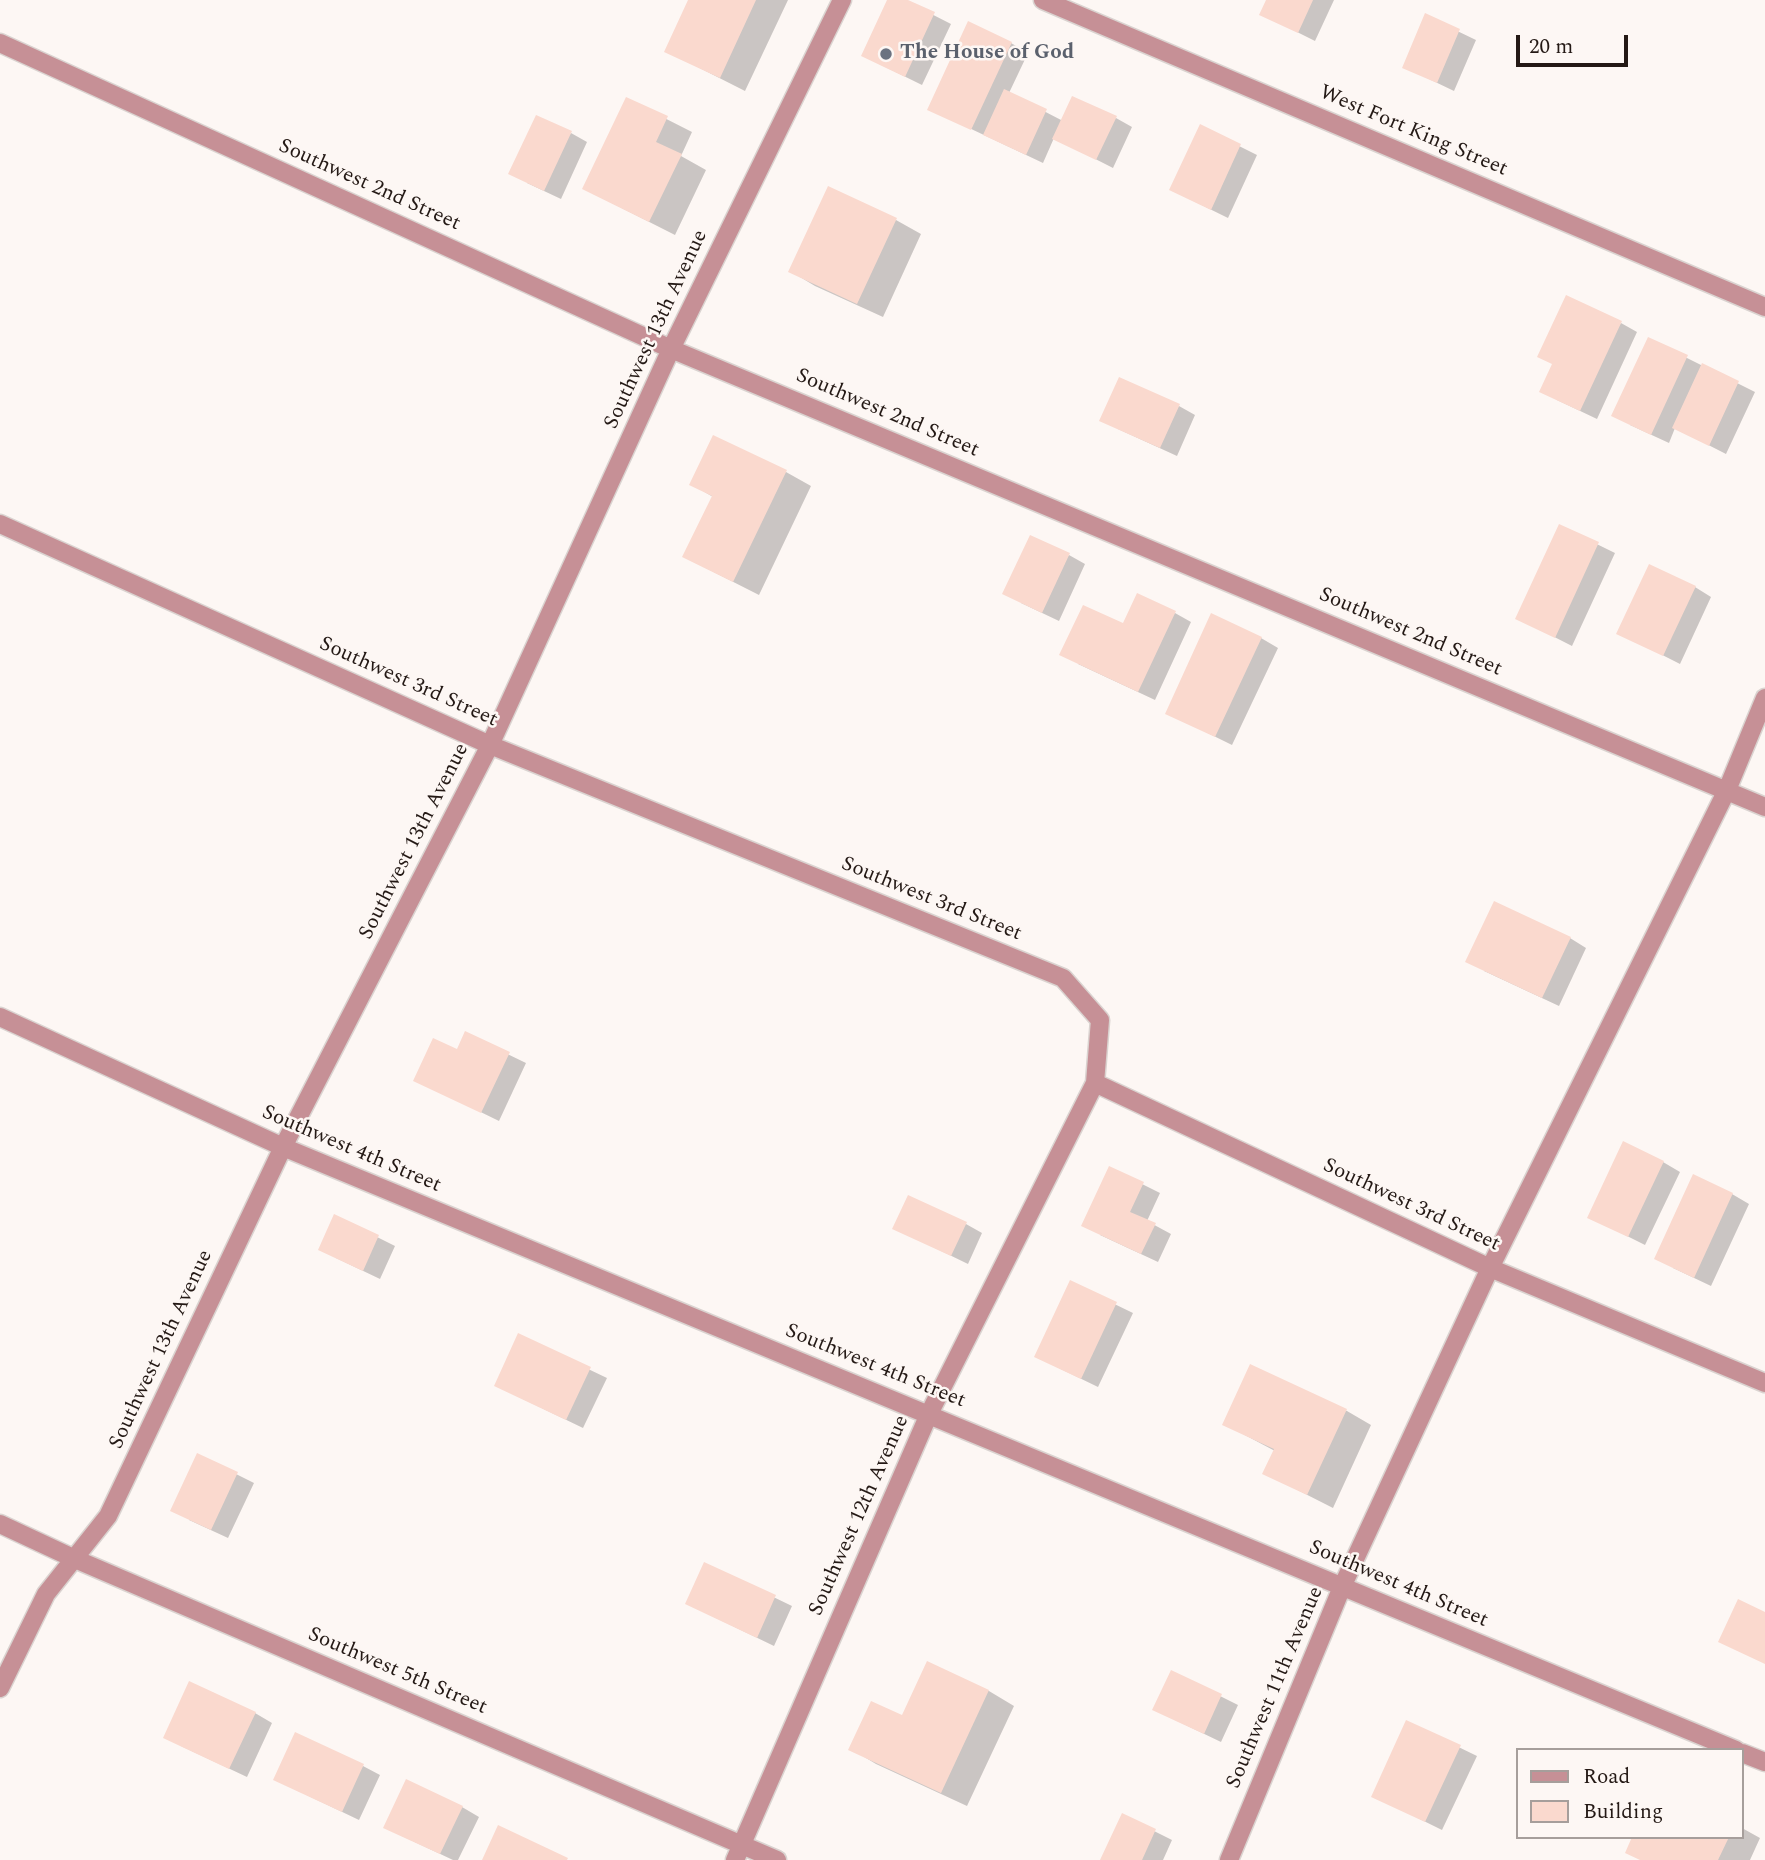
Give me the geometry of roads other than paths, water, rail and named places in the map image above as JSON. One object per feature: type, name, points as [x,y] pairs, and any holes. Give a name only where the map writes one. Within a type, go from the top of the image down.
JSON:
[{"type":"street","name":"Southwest 13th Avenue","points":[[0,1688],[46,1594],[108,1516],[283,1147],[490,745],[671,349],[842,0]]},
{"type":"street","name":"West Fort King Street","points":[[1043,0],[1765,307]]},
{"type":"street","name":"Southwest 2nd Street","points":[[0,43],[671,349],[1765,807]]},
{"type":"street","name":"Southwest 3rd Street","points":[[0,524],[490,745],[1063,978],[1100,1020],[1096,1083],[1490,1268],[1765,1383]]},
{"type":"street","name":"Southwest 11th Avenue","points":[[1229,1860],[1342,1587],[1490,1268],[1727,790],[1765,698]]},
{"type":"street","name":"Southwest 4th Street","points":[[0,1017],[283,1147],[1731,1748]]},
{"type":"street","name":"Southwest 12th Avenue","points":[[739,1852],[929,1414],[1096,1083]]},
{"type":"street","name":"Southwest 5th Street","points":[[0,1524],[739,1852],[777,1860]]},
{"type":"street","points":[[1744,1753],[1765,1762]]},
{"type":"place","name":"The House of God","points":[[886,54]]}]
